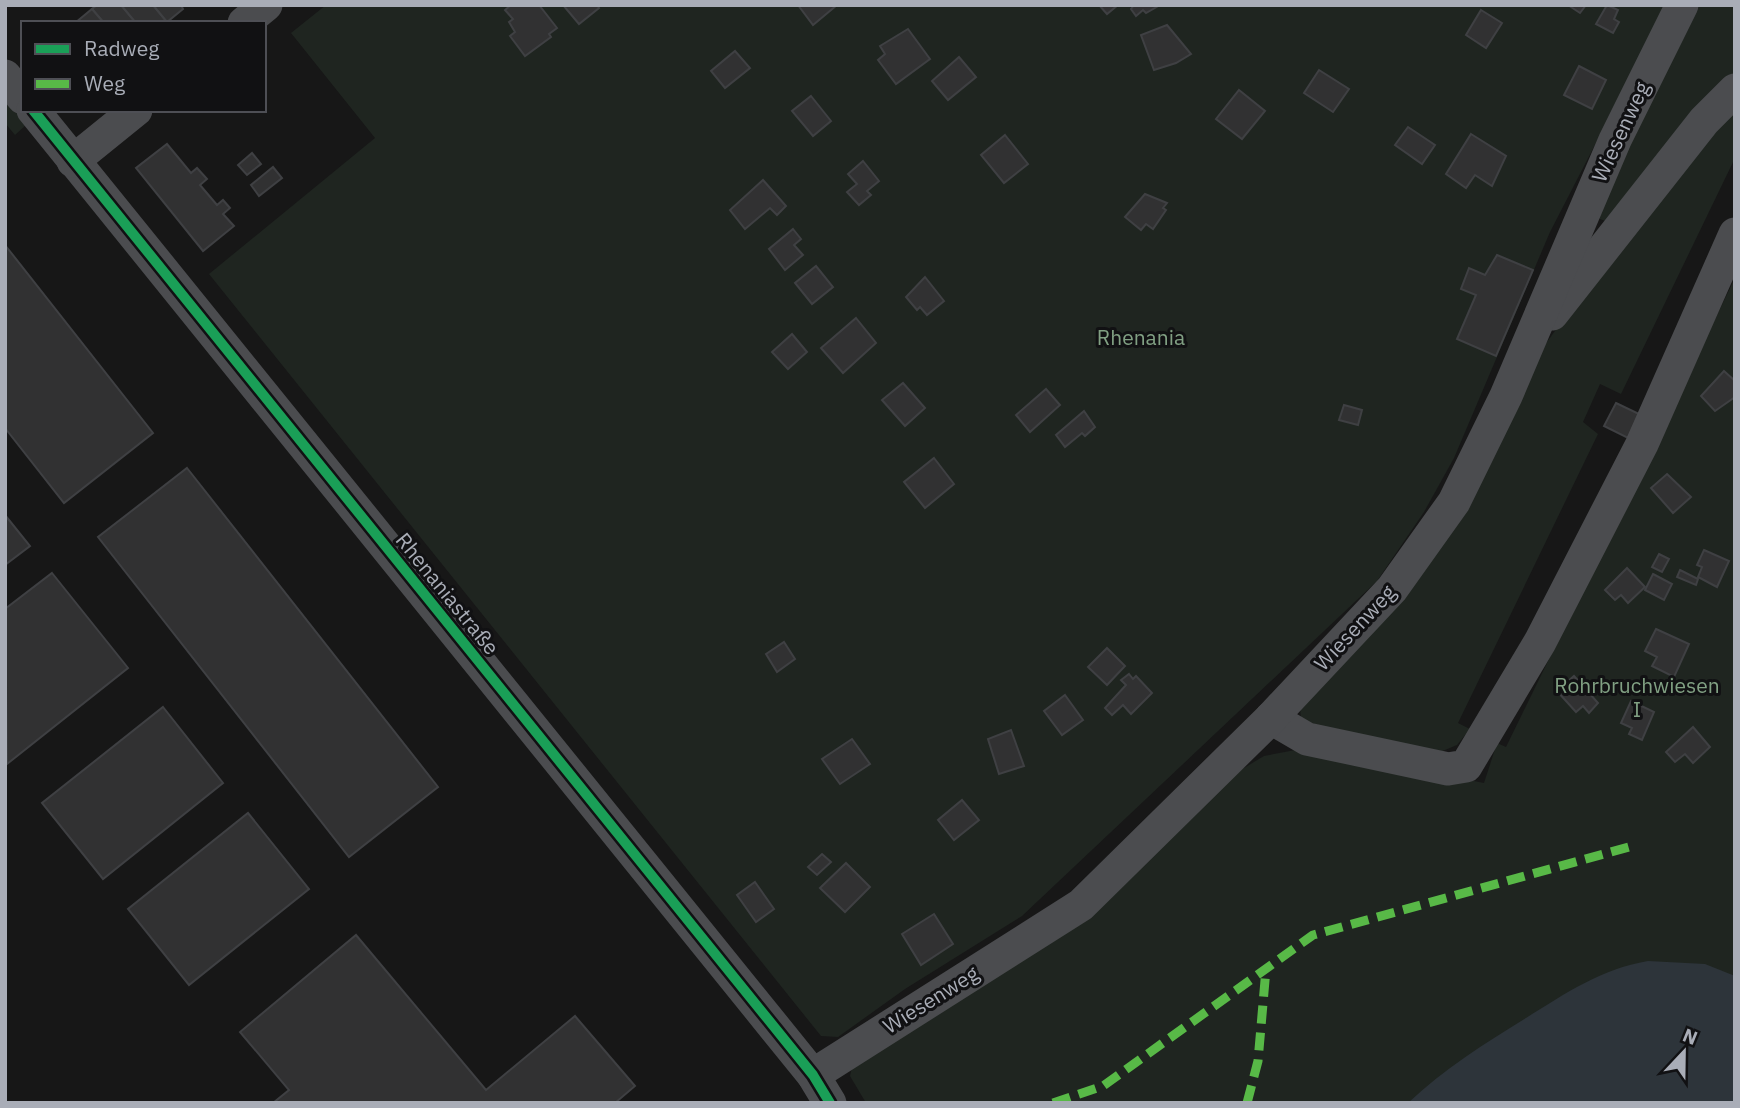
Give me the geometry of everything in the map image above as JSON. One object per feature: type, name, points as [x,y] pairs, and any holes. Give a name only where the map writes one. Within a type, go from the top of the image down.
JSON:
[{"type":"street","points":[[246,21],[265,5]]},
{"type":"street","name":"Wiesenweg","points":[[813,1075],[1081,905],[1271,718],[1392,590],[1454,502],[1506,396],[1615,140],[1682,5]]},
{"type":"street","points":[[5,76],[21,96]]},
{"type":"street","points":[[1540,312],[1551,316],[1704,121],[1735,90]]},
{"type":"street","name":"Rhenaniastraße","points":[[35,112],[813,1075],[830,1103]]},
{"type":"street","points":[[74,161],[134,112]]},
{"type":"street","points":[[1271,718],[1307,739],[1448,769],[1466,766],[1540,642],[1642,444],[1735,234]]},
{"type":"green space","name":"Rhenania","points":[[326,5],[1667,5],[1550,232],[1454,458],[1424,512],[1377,581],[1022,916],[905,989],[838,1037],[821,1036],[209,274],[375,138],[291,33]]},
{"type":"green space","points":[[1694,5],[1735,5],[1735,75],[1608,222],[1600,219],[1596,210]]},
{"type":"green space","points":[[5,98],[26,125],[15,135],[5,123]]},
{"type":"green space","points":[[1735,104],[1735,158],[1621,394],[1600,384],[1583,422],[1598,434],[1458,723],[1470,729],[1457,745],[1428,757],[1301,720],[1300,707],[1535,358],[1620,243]]},
{"type":"green space","name":"Rohrbruchwiesen I","points":[[1735,278],[1735,1103],[866,1103],[850,1076],[854,1059],[1229,777],[1264,756],[1306,748],[1484,783],[1497,743],[1506,747]]},
{"type":"shaded area","points":[[1648,961],[1705,964],[1735,976],[1735,1103],[1408,1103],[1436,1079],[1495,1037],[1570,991],[1599,976]]},
{"type":"building","points":[[97,5],[121,5],[134,21],[102,21],[92,9]]},
{"type":"building","points":[[121,5],[153,5],[166,21],[134,21]]},
{"type":"building","points":[[153,5],[181,5],[183,9],[166,21]]},
{"type":"building","points":[[511,5],[539,5],[557,28],[549,34],[551,37],[525,56],[510,36],[515,32],[509,22],[513,19],[505,10]]},
{"type":"building","points":[[563,5],[597,5],[599,8],[579,24]]},
{"type":"building","points":[[798,5],[837,5],[813,25]]},
{"type":"building","points":[[1099,5],[1118,5],[1107,14]]},
{"type":"building","points":[[1134,5],[1160,5],[1146,13],[1143,10],[1136,16],[1131,9]]},
{"type":"building","points":[[1568,5],[1586,5],[1580,13]]},
{"type":"building","points":[[1607,5],[1618,10],[1614,19],[1619,22],[1613,33],[1596,24]]},
{"type":"building","points":[[92,9],[102,21],[77,21]]},
{"type":"building","points":[[1481,10],[1502,23],[1486,48],[1466,35]]},
{"type":"building","points":[[1167,25],[1191,54],[1176,63],[1154,70],[1141,35]]},
{"type":"building","points":[[908,29],[930,59],[896,84],[878,60],[885,54],[880,46]]},
{"type":"building","points":[[735,51],[750,68],[725,88],[711,71]]},
{"type":"building","points":[[959,57],[976,77],[948,100],[932,81]]},
{"type":"building","points":[[1579,66],[1606,80],[1592,109],[1564,95]]},
{"type":"building","points":[[1319,70],[1349,89],[1333,112],[1304,93]]},
{"type":"building","points":[[1239,90],[1265,111],[1242,139],[1216,119]]},
{"type":"building","points":[[811,96],[831,121],[813,136],[792,111]]},
{"type":"building","points":[[1408,127],[1435,145],[1422,164],[1395,145]]},
{"type":"building","points":[[1471,134],[1506,156],[1492,186],[1475,175],[1466,188],[1446,174]]},
{"type":"building","points":[[1005,135],[1028,164],[1004,183],[981,155]]},
{"type":"building","points":[[167,144],[191,173],[197,168],[207,179],[200,185],[217,205],[223,200],[230,208],[223,214],[234,226],[203,251],[136,168]]},
{"type":"building","points":[[252,153],[261,164],[247,175],[238,165]]},
{"type":"building","points":[[863,161],[879,181],[867,191],[871,195],[859,205],[847,192],[857,184],[848,174]]},
{"type":"building","points":[[273,167],[282,178],[259,196],[251,185]]},
{"type":"building","points":[[763,180],[786,206],[777,215],[770,208],[745,229],[730,210]]},
{"type":"building","points":[[1145,194],[1167,203],[1163,208],[1166,210],[1153,229],[1146,224],[1141,230],[1125,217]]},
{"type":"building","points":[[793,229],[801,239],[794,245],[803,255],[785,270],[769,249]]},
{"type":"building","points":[[5,245],[153,433],[64,503],[5,428]]},
{"type":"building","points":[[1497,255],[1533,270],[1496,356],[1457,339],[1476,295],[1461,289],[1469,268],[1485,275]]},
{"type":"building","points":[[816,266],[833,287],[812,304],[795,283]]},
{"type":"building","points":[[925,277],[944,301],[927,315],[920,307],[917,310],[906,297]]},
{"type":"building","points":[[856,318],[876,343],[843,373],[821,348]]},
{"type":"building","points":[[792,334],[807,352],[788,369],[772,352]]},
{"type":"building","points":[[1724,371],[1735,381],[1735,397],[1715,411],[1701,396]]},
{"type":"building","points":[[903,383],[925,408],[905,426],[882,400]]},
{"type":"building","points":[[1046,389],[1060,405],[1030,432],[1016,415]]},
{"type":"building","points":[[1616,403],[1639,414],[1628,438],[1604,426]]},
{"type":"building","points":[[1344,405],[1362,410],[1358,425],[1339,420]]},
{"type":"building","points":[[1084,411],[1095,427],[1085,436],[1082,433],[1065,447],[1056,435]]},
{"type":"building","points":[[934,458],[954,484],[925,508],[904,482]]},
{"type":"building","points":[[187,468],[438,787],[349,857],[98,537]]},
{"type":"building","points":[[1667,474],[1691,497],[1673,513],[1651,488]]},
{"type":"building","points":[[5,515],[30,546],[5,565]]},
{"type":"building","points":[[1704,550],[1729,561],[1717,587],[1698,577],[1702,567],[1697,565]]},
{"type":"building","points":[[1659,554],[1669,559],[1662,572],[1652,567]]},
{"type":"building","points":[[1627,568],[1645,587],[1628,603],[1621,595],[1615,600],[1605,590]]},
{"type":"building","points":[[1680,570],[1698,579],[1696,585],[1677,577]]},
{"type":"building","points":[[52,573],[128,668],[7,764],[5,609]]},
{"type":"building","points":[[1653,574],[1672,584],[1664,600],[1645,590]]},
{"type":"building","points":[[1656,629],[1689,644],[1674,677],[1652,666],[1657,657],[1645,651]]},
{"type":"building","points":[[784,642],[795,659],[777,672],[766,654]]},
{"type":"building","points":[[1107,648],[1125,666],[1107,685],[1088,667]]},
{"type":"building","points":[[1129,674],[1133,679],[1136,676],[1152,693],[1131,714],[1123,705],[1112,715],[1105,708],[1126,685],[1121,680]]},
{"type":"building","points":[[1574,676],[1598,703],[1589,713],[1583,706],[1576,712],[1557,691]]},
{"type":"building","points":[[1065,695],[1083,720],[1062,735],[1044,711]]},
{"type":"building","points":[[1631,701],[1654,712],[1642,740],[1629,734],[1632,728],[1621,723]]},
{"type":"building","points":[[163,707],[223,783],[103,879],[42,803]]},
{"type":"building","points":[[1693,727],[1710,747],[1693,763],[1685,754],[1675,762],[1666,752]]},
{"type":"building","points":[[1011,730],[1024,766],[999,774],[988,739]]},
{"type":"building","points":[[852,739],[870,764],[840,784],[822,759]]},
{"type":"building","points":[[962,800],[979,820],[954,840],[938,820]]},
{"type":"building","points":[[248,813],[309,889],[189,985],[128,909]]},
{"type":"building","points":[[822,854],[831,862],[817,875],[808,867]]},
{"type":"building","points":[[846,863],[870,887],[845,912],[820,888]]},
{"type":"building","points":[[755,882],[774,909],[756,922],[737,895]]},
{"type":"building","points":[[934,914],[953,944],[921,965],[902,934]]},
{"type":"building","points":[[356,935],[486,1090],[575,1016],[635,1086],[615,1103],[273,1103],[289,1090],[240,1032]]},
{"type":"marked path","points":[[1053,1103],[1103,1086],[1313,935],[1636,845]]},
{"type":"marked path","points":[[1247,1103],[1258,1061],[1266,969]]},
{"type":"cycle path","points":[[35,112],[813,1075],[830,1103]]}]
